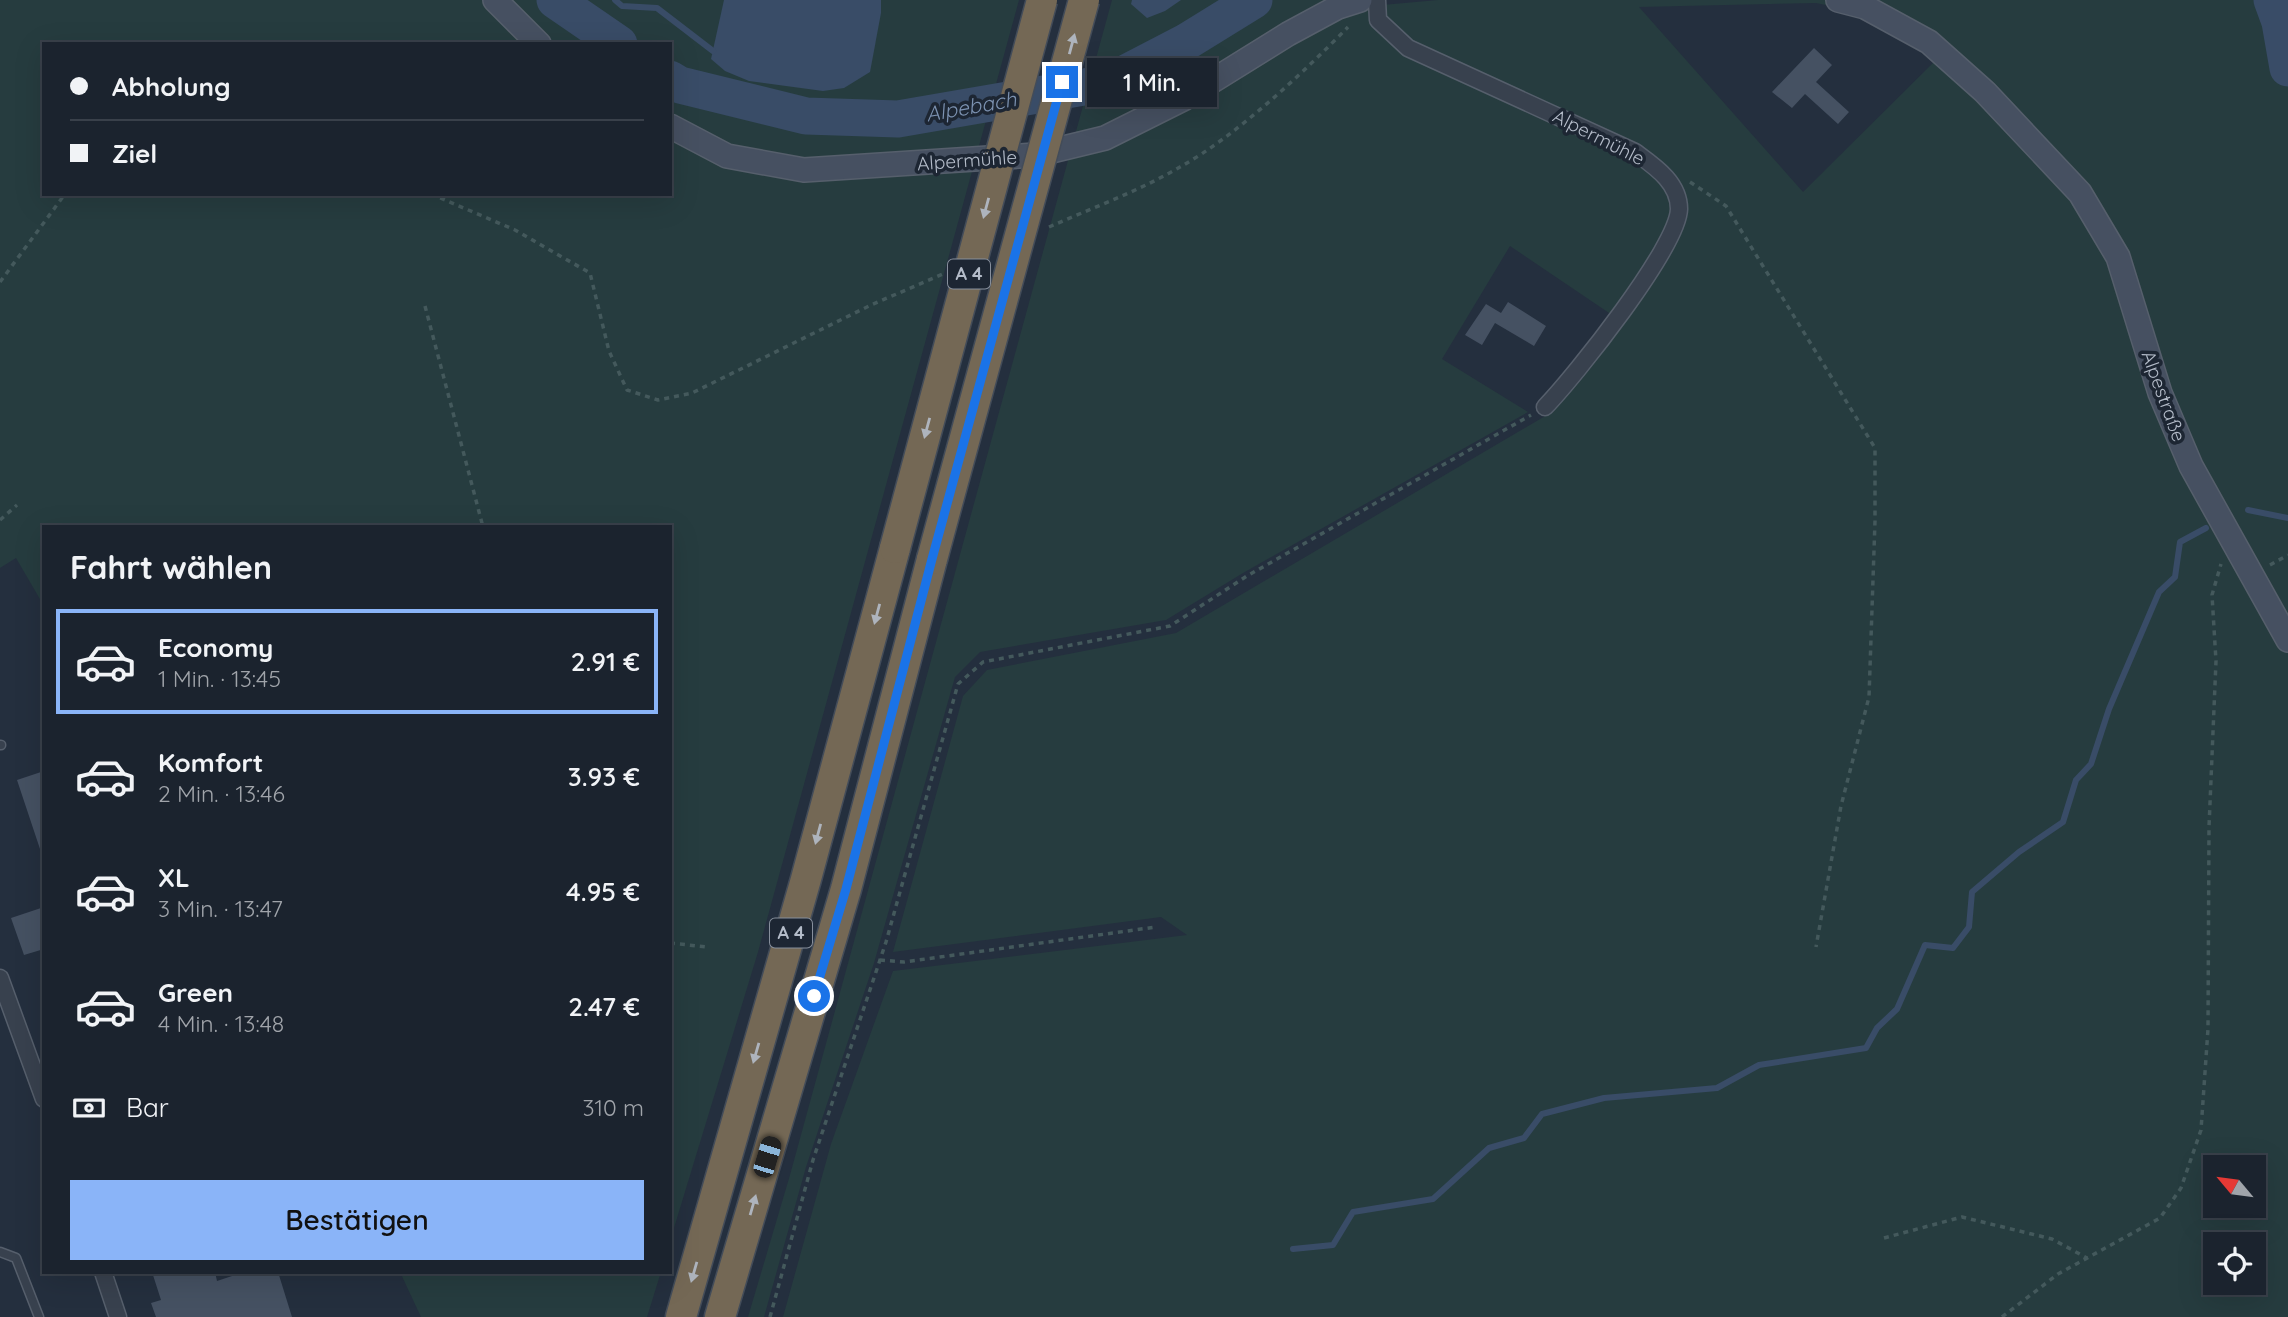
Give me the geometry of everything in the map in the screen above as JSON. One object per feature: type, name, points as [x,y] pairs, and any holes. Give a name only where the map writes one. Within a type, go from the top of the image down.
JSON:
[{"type":"highway","name":"A 4","points":[[681,1317],[806,879],[1042,0]]},
{"type":"highway","name":"A 4","points":[[720,1317],[846,889],[932,559],[1084,0]]},
{"type":"main road","points":[[495,0],[538,42]]},
{"type":"main road","name":"Alpermühle","points":[[672,127],[727,156],[804,170],[1035,155],[1105,138],[1185,98],[1288,34],[1338,7],[1360,0]]},
{"type":"main road","name":"Alpestraße","points":[[1838,0],[1865,7],[1929,42],[1985,92],[2080,193],[2118,257],[2160,393],[2191,466],[2288,640]]},
{"type":"street","name":"Alpermühle","points":[[1377,0],[1378,20],[1408,48],[1635,152],[1668,177]]},
{"type":"street","points":[[1545,407],[1568,383],[1627,303],[1673,232],[1679,207],[1668,177]]},
{"type":"street","points":[[0,978],[42,1093]]},
{"type":"street","points":[[104,1274],[118,1317]]},
{"type":"lane","points":[[0,1252],[16,1258],[39,1317]]},
{"type":"path","points":[[1044,229],[1181,167],[1236,128],[1325,51],[1353,22]]},
{"type":"path","points":[[1668,177],[1689,181],[1727,206],[1875,448],[1868,697],[1841,806],[1816,947]]},
{"type":"path","points":[[0,282],[64,196]]},
{"type":"path","points":[[436,196],[515,230],[590,273],[609,351],[627,390],[658,400],[692,393],[871,305],[945,272]]},
{"type":"path","points":[[425,306],[482,525]]},
{"type":"path","points":[[770,1317],[813,1160],[880,960],[958,684],[983,662],[1170,626],[1247,576],[1545,407]]},
{"type":"path","points":[[0,520],[17,505]]},
{"type":"path","points":[[2002,1317],[2058,1274],[2160,1218],[2181,1188],[2201,1129],[2208,1029],[2209,827],[2216,661],[2212,595],[2222,557],[2241,552]]},
{"type":"path","points":[[880,960],[904,962],[1156,927]]},
{"type":"path","points":[[672,943],[707,947]]},
{"type":"path","points":[[1884,1238],[1962,1217],[2052,1239],[2087,1258]]},
{"type":"green space","points":[[0,0],[1019,0],[758,952],[672,1234],[672,525],[42,525],[42,603],[16,558],[0,568]]},
{"type":"green space","points":[[1112,0],[1359,0],[1360,7],[1438,0],[2288,0],[2288,1317],[783,1317],[831,1144],[893,971],[1187,935],[1161,917],[893,952],[963,696],[987,670],[1176,633],[1547,415],[1618,319],[1510,246],[1442,359],[1528,412],[1243,573],[1166,620],[980,652],[955,677],[874,963],[806,1167],[764,1317],[748,1317],[790,1175]],"holes":[[[1816,3],[1861,12],[1922,49],[1935,61],[1803,192],[1639,7]]]},
{"type":"green space","points":[[401,1274],[660,1274],[647,1317],[421,1317]]},
{"type":"water","points":[[724,0],[881,0],[870,72],[844,88],[823,91],[749,81],[725,71],[711,59]]},
{"type":"water","points":[[1132,0],[1181,0],[1165,11],[1147,18],[1131,4]]},
{"type":"building","points":[[1814,48],[1832,65],[1816,82],[1849,112],[1838,124],[1805,94],[1792,108],[1772,92]]},
{"type":"building","points":[[1508,302],[1546,326],[1534,346],[1495,323],[1482,345],[1465,335],[1486,304],[1501,313]]},
{"type":"building","points":[[42,772],[42,852],[41,852],[17,780]]},
{"type":"building","points":[[42,908],[42,950],[24,955],[11,918]]},
{"type":"building","points":[[153,1274],[215,1274],[217,1281],[238,1274],[279,1274],[292,1317],[156,1317],[151,1303],[161,1300]]},
{"type":"waterway","name":"Alpebach","points":[[555,0],[616,42]]},
{"type":"waterway","points":[[615,0],[622,6],[657,8],[713,51]]},
{"type":"waterway","name":"Alpebach","points":[[672,80],[680,85],[806,116],[898,119],[1107,83],[1186,42],[1254,0]]},
{"type":"waterway","name":"Alpebach","points":[[2272,0],[2280,22],[2288,68]]},
{"type":"waterway","points":[[2248,510],[2288,518]]},
{"type":"waterway","points":[[1293,1249],[1333,1245],[1353,1212],[1433,1199],[1489,1148],[1524,1138],[1542,1114],[1604,1098],[1717,1088],[1759,1065],[1866,1048],[1877,1028],[1897,1009],[1925,945],[1953,948],[1969,927],[1972,892],[2019,852],[2063,822],[2076,780],[2091,764],[2109,709],[2159,592],[2175,577],[2180,542],[2206,528]]},
{"type":"route","points":[[814,996],[846,889],[932,559],[1062,82]]}]
